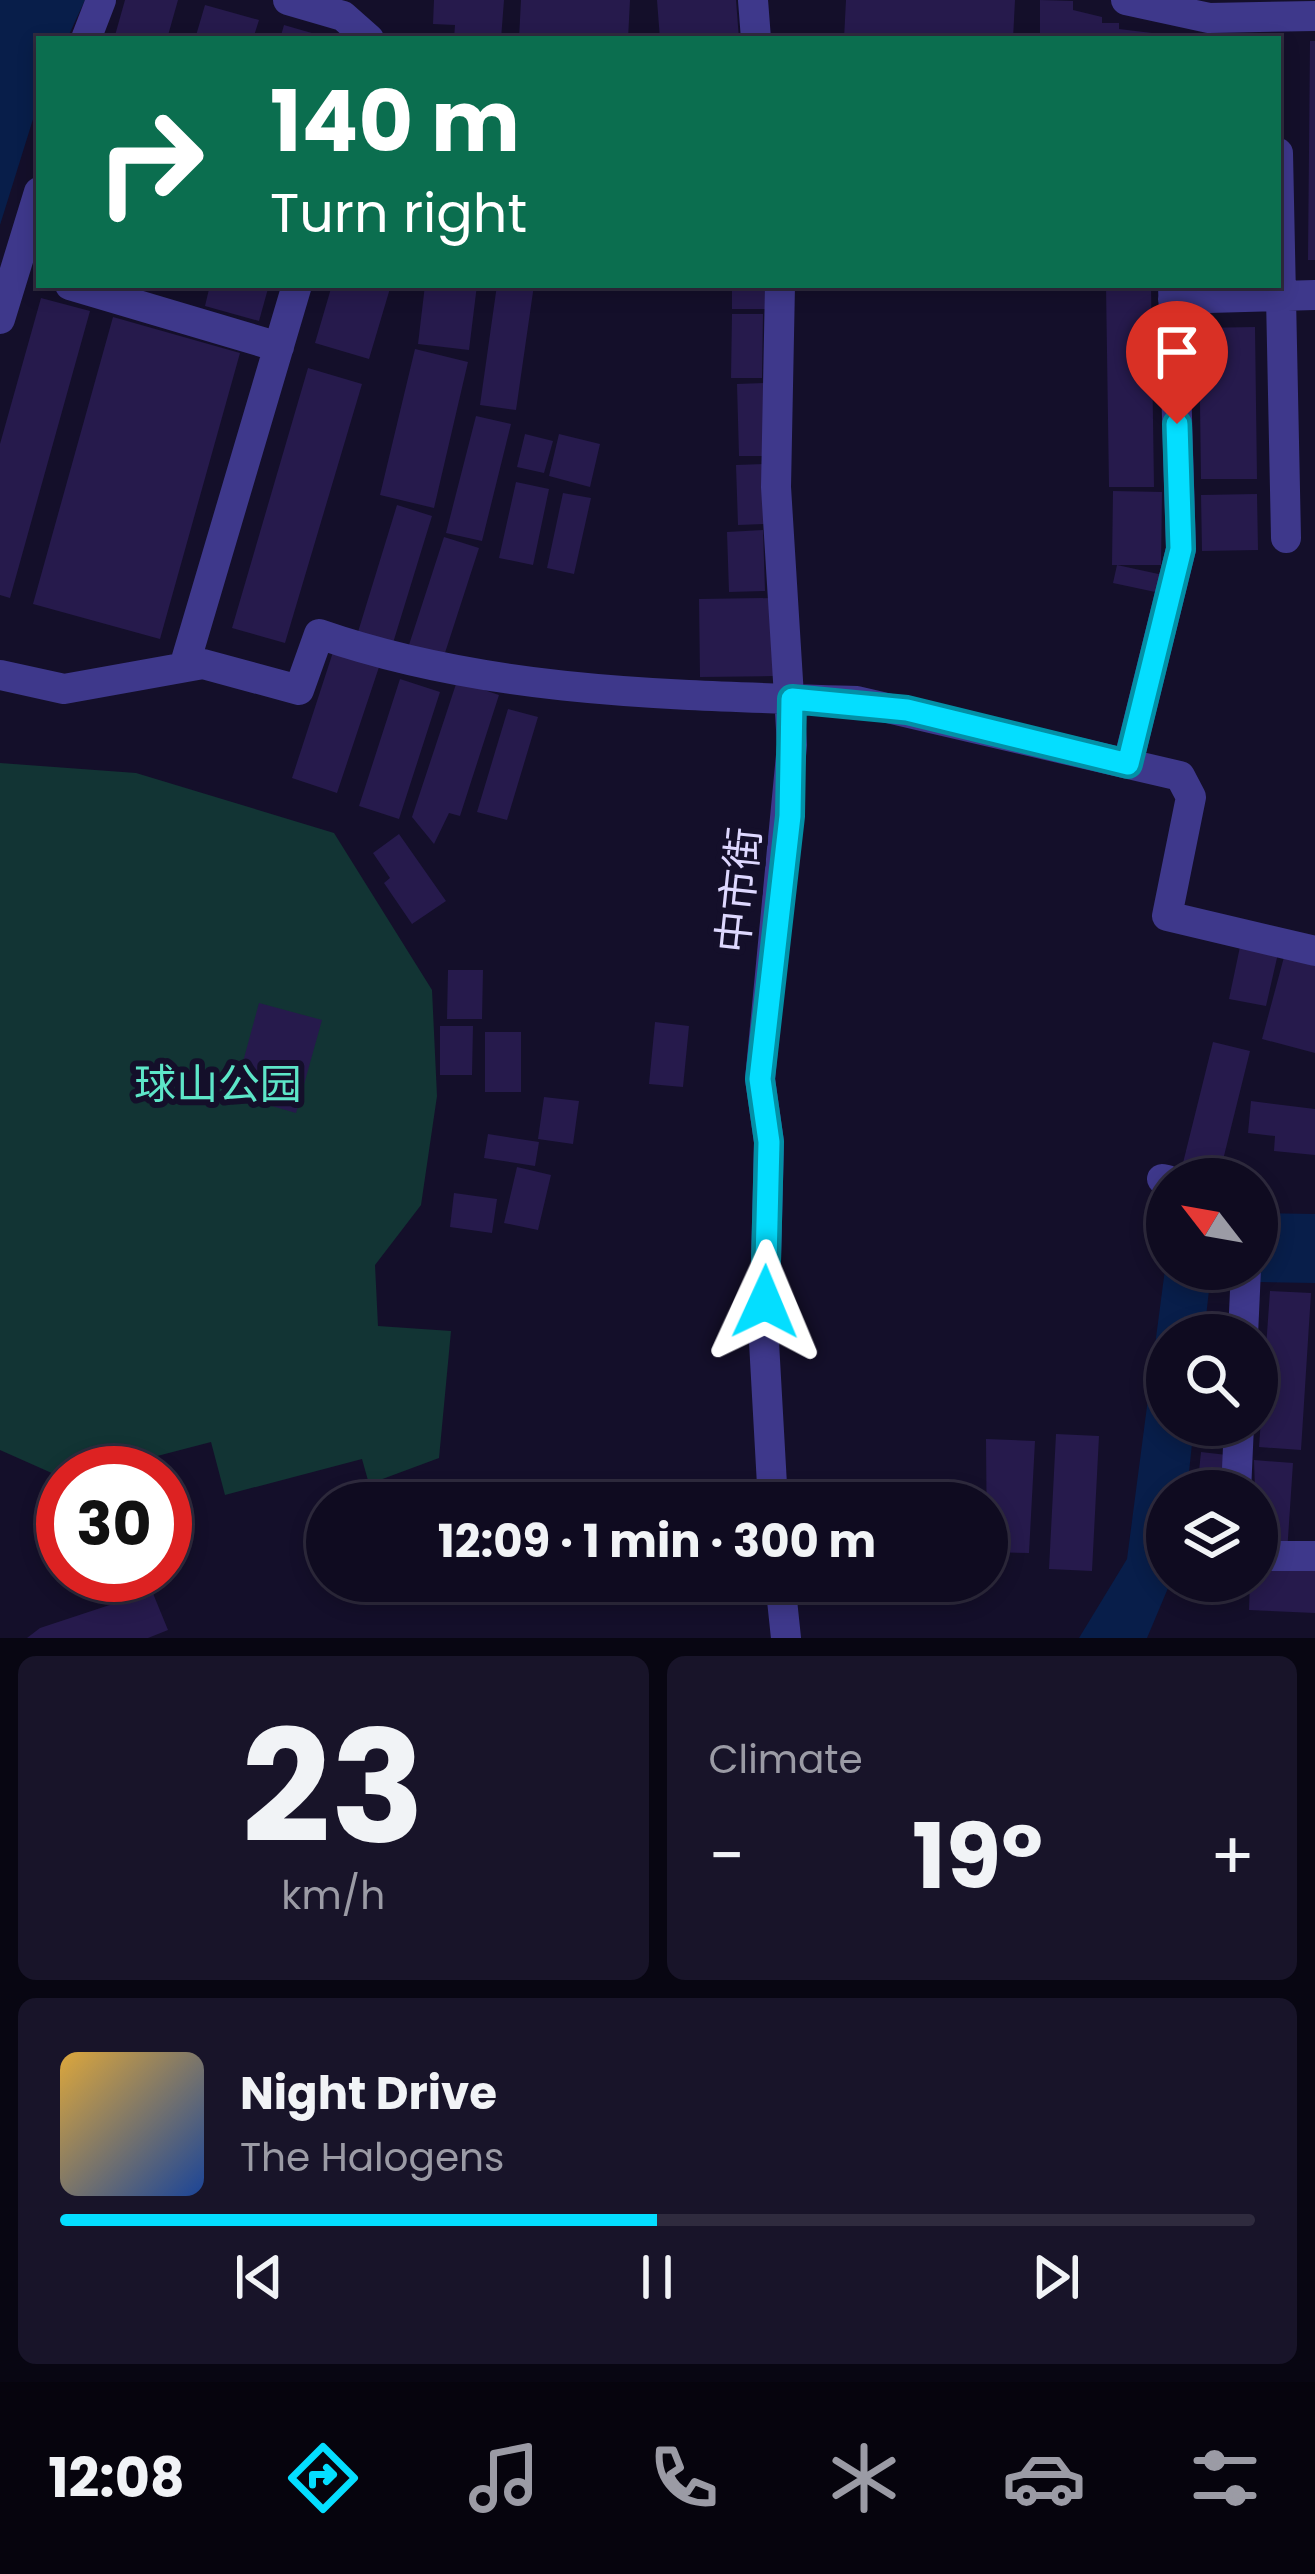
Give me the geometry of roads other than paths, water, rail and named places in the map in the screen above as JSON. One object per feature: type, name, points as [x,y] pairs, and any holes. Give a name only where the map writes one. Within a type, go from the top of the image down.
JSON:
[{"type":"street","points":[[87,36],[100,0]]},
{"type":"street","points":[[288,0],[345,8],[367,36]]},
{"type":"street","points":[[753,0],[756,36]]},
{"type":"street","points":[[1126,0],[1170,17],[1315,16]]},
{"type":"street","points":[[0,319],[27,273],[36,212]]},
{"type":"street","points":[[80,288],[279,346]]},
{"type":"street","points":[[184,667],[296,288]]},
{"type":"street","name":"中市街","points":[[772,1482],[764,1342],[769,1142],[760,1079],[790,816],[792,699],[776,487],[780,288]]},
{"type":"street","points":[[1281,288],[1286,538]]},
{"type":"street","points":[[1128,764],[1181,549],[1173,292],[1315,295]]},
{"type":"street","points":[[0,676],[64,689],[203,664],[299,690],[319,634],[413,664],[498,680],[907,710],[1180,776],[1191,797],[1167,916],[1315,951]]},
{"type":"street","points":[[1278,1556],[1315,1556]]},
{"type":"street","points":[[783,1602],[786,1638]]},
{"type":"water","points":[[0,0],[85,0],[68,36],[36,36],[36,110],[0,225]]},
{"type":"water","points":[[1278,1213],[1315,1214],[1315,1283],[1278,1282]]},
{"type":"water","points":[[1162,1290],[1209,1290],[1206,1314],[1159,1314]]},
{"type":"water","points":[[1146,1414],[1146,1446],[1192,1446],[1189,1470],[1146,1470],[1146,1602],[1162,1602],[1147,1638],[1079,1638],[1127,1559]]},
{"type":"park label","name":"球山公园","points":[[218,1084]]}]
